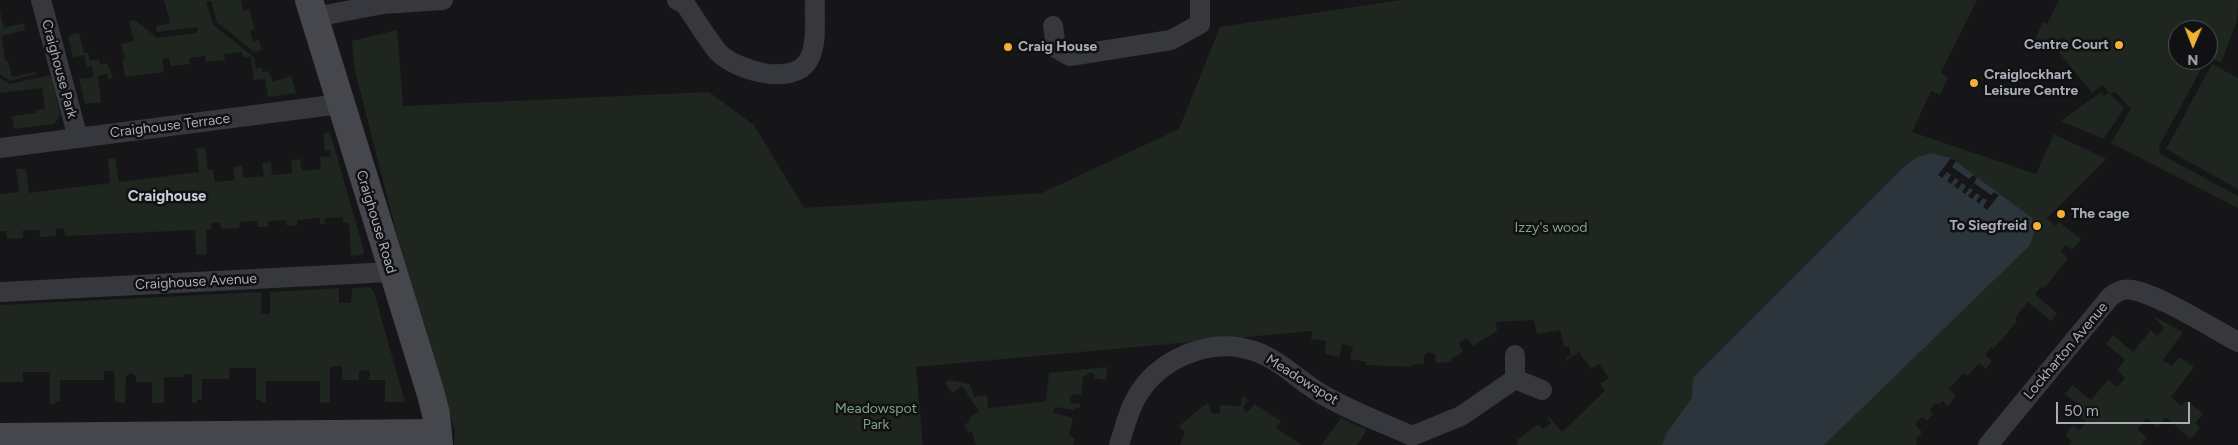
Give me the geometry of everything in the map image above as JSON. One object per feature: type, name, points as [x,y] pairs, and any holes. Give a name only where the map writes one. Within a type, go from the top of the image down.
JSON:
[{"type":"street","name":"Craighouse Park","points":[[41,0],[78,138]]},
{"type":"street","points":[[312,9],[443,0]]},
{"type":"street","points":[[677,0],[685,4],[719,52],[733,64],[752,72],[774,74],[803,68],[809,60],[812,50],[815,0]]},
{"type":"street","points":[[1053,26],[1056,48],[1070,56],[1171,40],[1200,24],[1200,0]]},
{"type":"street","name":"Craighouse Road","points":[[312,9],[391,272],[430,392],[438,439]]},
{"type":"street","name":"Craighouse Terrace","points":[[0,148],[340,104]]},
{"type":"street","name":"Craighouse Avenue","points":[[0,292],[391,272]]},
{"type":"street","name":"Lockharton Avenue","points":[[1988,445],[2110,297],[2120,291],[2132,290],[2151,297],[2238,342]]},
{"type":"street","name":"Meadowspot","points":[[1119,445],[1136,398],[1158,370],[1188,354],[1219,347],[1245,349],[1259,354],[1342,406],[1411,441],[1461,416],[1515,379]]},
{"type":"street","points":[[1515,355],[1515,379],[1542,390]]},
{"type":"street","points":[[0,437],[202,440],[438,439]]},
{"type":"green space","points":[[164,0],[241,0],[243,11],[249,9],[255,29],[250,31],[253,42],[259,40],[262,50],[254,52],[217,22],[211,1],[206,1],[213,25],[254,57],[256,69],[261,67],[263,72],[269,71],[273,82],[291,76],[296,93],[268,97],[265,79],[254,80],[251,57],[243,57],[242,52],[224,54],[225,60],[206,62],[205,56],[189,58],[190,64],[171,66],[169,58],[162,59],[164,72],[125,77],[122,60],[125,59],[121,44],[134,41],[129,21],[135,20],[157,38],[197,33],[198,27],[157,32],[156,26],[170,23]]},
{"type":"green space","points":[[1401,0],[1977,0],[1941,72],[1948,78],[1940,95],[1931,91],[1912,132],[2036,174],[2054,134],[2106,159],[2047,218],[2055,226],[2059,222],[2081,239],[2072,250],[2066,245],[2061,251],[2068,259],[2044,288],[2042,286],[2035,294],[2057,313],[2051,321],[2028,302],[2015,318],[2017,321],[2015,324],[1993,349],[1991,347],[1985,355],[1992,361],[1986,369],[1979,363],[1967,376],[1963,373],[1949,389],[1956,395],[1948,406],[1942,401],[1939,405],[1936,403],[1930,410],[1933,414],[1927,421],[1922,417],[1915,425],[1922,432],[1916,440],[1918,442],[1916,445],[1516,445],[1519,443],[1517,440],[1538,424],[1543,429],[1551,423],[1547,418],[1548,416],[1562,432],[1605,391],[1600,384],[1609,378],[1599,364],[1591,369],[1579,352],[1566,361],[1566,357],[1571,356],[1569,346],[1564,347],[1560,330],[1537,334],[1534,320],[1496,322],[1497,331],[1473,346],[1467,338],[1459,343],[1463,352],[1451,359],[1452,362],[1436,363],[1435,354],[1429,352],[1424,355],[1424,364],[1411,365],[1411,367],[1366,365],[1366,362],[1350,359],[1353,347],[1342,344],[1339,357],[1325,354],[1326,341],[1311,339],[1312,331],[916,367],[923,445],[454,445],[455,430],[409,282],[354,67],[352,41],[397,30],[403,106],[709,92],[754,125],[804,208],[1042,193],[1179,129],[1220,27]]},
{"type":"green space","points":[[2059,0],[2238,0],[2237,21],[2221,63],[2218,61],[2218,20],[2168,20],[2168,70],[2201,70],[2159,146],[2160,154],[2238,196],[2238,208],[2111,143],[2131,109],[2115,92],[2109,93],[2124,108],[2104,139],[2061,121],[2101,92],[2104,96],[2109,92],[2102,85],[2092,93],[2056,49],[2066,41],[2063,37],[2045,50],[2035,39],[2043,22],[2047,24]]},
{"type":"green space","points":[[0,11],[4,28],[24,23],[25,30],[2,36],[5,61],[8,61],[12,77],[35,72],[36,74],[10,81],[0,74]]},
{"type":"green space","points":[[79,33],[84,53],[88,53],[90,61],[99,59],[100,64],[107,63],[113,78],[108,79],[107,74],[98,76],[101,102],[85,104],[79,79],[94,77],[92,66],[87,67],[84,55],[73,58],[68,36]]},
{"type":"green space","points":[[2218,67],[2238,78],[2238,189],[2166,149],[2209,70],[2218,70]]},
{"type":"green space","points":[[51,75],[60,115],[54,124],[14,129],[12,116],[36,113],[36,110],[45,109],[42,88],[0,93],[0,78],[10,84]]},
{"type":"green space","points":[[330,132],[364,251],[363,255],[351,256],[349,223],[343,223],[343,217],[325,218],[325,224],[320,224],[320,218],[297,220],[297,225],[287,226],[286,220],[268,221],[268,227],[258,227],[258,221],[240,222],[239,228],[221,229],[220,223],[211,223],[211,229],[206,230],[207,254],[196,255],[195,230],[65,236],[64,228],[56,229],[56,236],[40,237],[39,230],[23,230],[23,238],[7,239],[6,231],[0,231],[0,194],[19,192],[16,169],[26,169],[29,193],[110,183],[108,159],[115,157],[119,182],[199,172],[196,148],[205,147],[208,170],[213,170],[215,182],[235,180],[233,167],[242,166],[244,178],[264,176],[262,163],[271,162],[272,175],[292,173],[291,160],[300,159],[302,171],[321,169],[320,156],[331,157],[330,150],[325,151],[323,133]]},
{"type":"green space","points":[[370,287],[374,292],[405,402],[385,402],[385,380],[367,380],[370,376],[369,370],[359,371],[359,380],[342,380],[342,366],[330,367],[330,402],[320,403],[320,381],[266,381],[266,402],[261,403],[261,400],[256,400],[256,368],[230,368],[229,379],[202,379],[202,400],[197,400],[197,403],[192,403],[192,374],[185,374],[184,377],[164,377],[164,403],[152,403],[152,382],[136,382],[136,376],[131,373],[126,376],[125,403],[115,401],[114,371],[104,371],[104,380],[60,380],[60,401],[56,401],[55,404],[50,404],[50,372],[23,372],[23,382],[0,382],[0,305],[262,292],[261,314],[270,314],[270,292],[339,288],[339,303],[351,303],[352,288]]},
{"type":"green space","points":[[2153,316],[2183,332],[2163,360],[2172,366],[2179,357],[2194,367],[2171,397],[2181,406],[2186,400],[2203,414],[2195,423],[2200,428],[2190,439],[2166,417],[2157,427],[2147,418],[2137,429],[2147,438],[2141,445],[2069,445],[2072,441],[2065,435],[2073,425],[2080,430],[2086,422],[2080,417],[2085,410],[2065,394],[2072,385],[2091,400],[2108,380],[2117,387],[2125,378],[2117,370],[2125,360],[2106,344],[2113,335],[2133,352],[2151,330],[2157,336],[2164,328]]},
{"type":"green space","points":[[1108,367],[1106,380],[1094,378],[1095,375],[1091,372],[1083,377],[1081,395],[1073,394],[1070,397],[1071,403],[1080,404],[1080,408],[1075,407],[1074,410],[1055,407],[1053,413],[1073,418],[1069,436],[1075,438],[1073,445],[976,445],[972,432],[969,433],[964,425],[970,421],[969,418],[979,411],[962,386],[952,393],[945,383],[949,380],[970,384],[974,397],[987,395],[988,408],[992,408],[1046,401],[1049,373]]},
{"type":"green space","points":[[1242,396],[1248,400],[1243,407],[1244,411],[1248,412],[1255,404],[1281,421],[1276,428],[1302,445],[1180,445],[1185,432],[1179,426],[1207,403],[1210,405],[1210,412],[1216,414],[1220,412],[1220,405],[1241,406]]},
{"type":"green space","points":[[1341,418],[1367,430],[1357,445],[1321,445]]},
{"type":"shaded area","points":[[1931,153],[1951,158],[2032,218],[2034,232],[2030,245],[1824,445],[1662,445],[1667,433],[1692,398],[1693,378],[1907,164],[1918,157]]},
{"type":"pier","points":[[1951,158],[1956,161],[1952,167],[1969,179],[1973,175],[1977,178],[1974,183],[1991,195],[1994,192],[1999,195],[1987,210],[1983,207],[1987,200],[1983,198],[1979,204],[1976,201],[1980,196],[1977,193],[1972,199],[1968,196],[1973,190],[1970,188],[1965,194],[1962,192],[1966,186],[1962,183],[1958,189],[1954,186],[1959,180],[1955,178],[1951,184],[1947,181],[1951,175],[1947,172],[1942,178],[1938,175]]},
{"type":"place","name":"Centre Court","points":[[2119,45]]},
{"type":"place","name":"Craig House","points":[[1008,47]]},
{"type":"place","name":"Craiglockhart Leisure Centre","points":[[1974,83]]},
{"type":"place","name":"The cage","points":[[2061,214]]},
{"type":"place","name":"To Siegfreid","points":[[2037,226]]},
{"type":"district","name":"Craighouse","points":[[167,197]]},
{"type":"park label","name":"Izzy's wood","points":[[1551,228]]},
{"type":"park label","name":"Meadowspot Park","points":[[876,418]]}]
